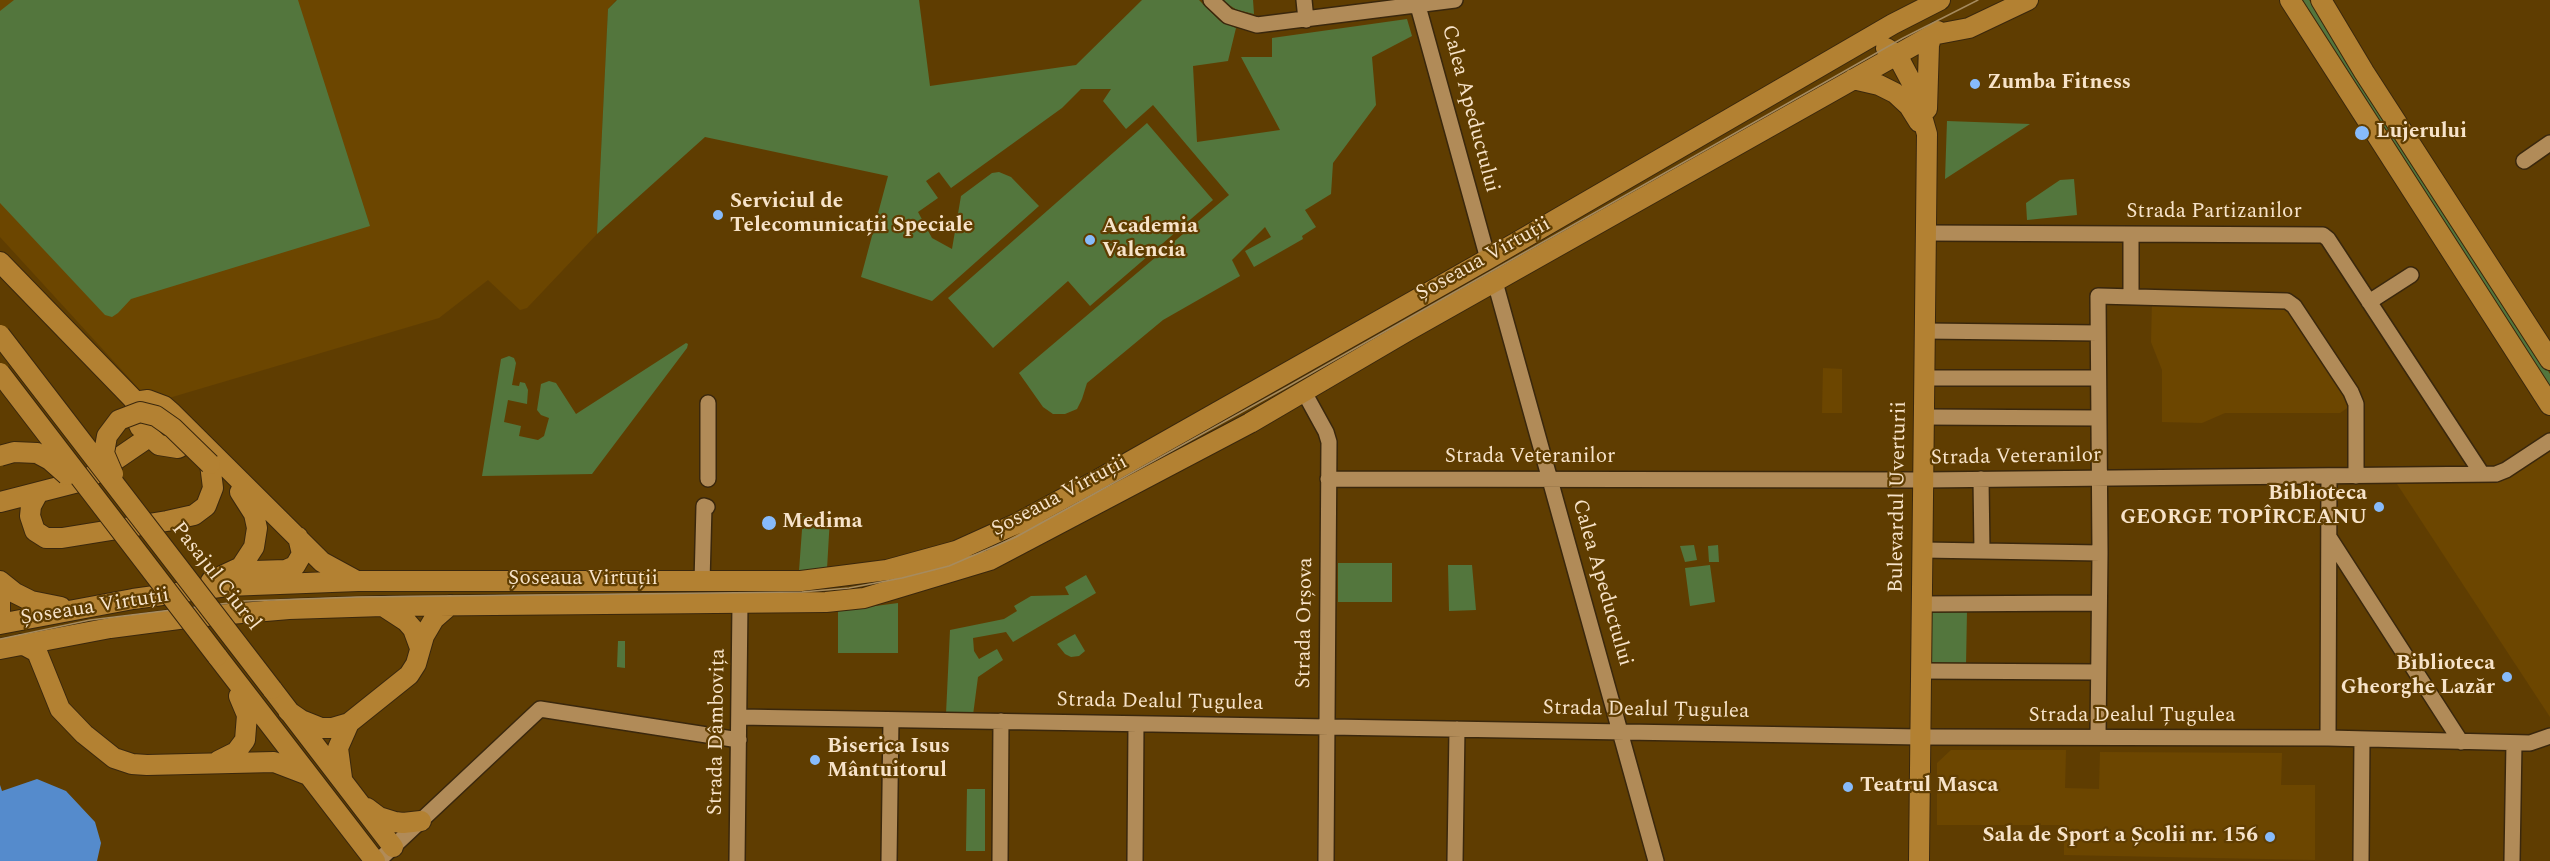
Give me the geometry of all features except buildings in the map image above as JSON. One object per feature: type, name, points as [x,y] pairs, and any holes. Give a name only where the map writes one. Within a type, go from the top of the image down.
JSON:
[{"type":"main road","name":"Șoseaua Virtuții","points":[[0,624],[75,609],[201,588],[227,586],[358,581],[801,581],[856,575],[924,561],[985,540],[1094,482],[1488,259],[1868,39],[1888,12],[1913,0]]},
{"type":"main road","points":[[1868,39],[1940,0]]},
{"type":"main road","points":[[1927,134],[1927,58],[1932,35],[2000,0]]},
{"type":"main road","name":"Șoseaua Virtuții","points":[[0,649],[86,632],[194,617],[289,609],[450,605],[805,604],[864,598],[990,561],[1304,392],[1932,35],[1969,28],[2028,0]]},
{"type":"main road","points":[[2290,0],[2550,405]]},
{"type":"main road","points":[[2321,0],[2364,72],[2550,360]]},
{"type":"main road","points":[[1868,39],[1897,55]]},
{"type":"main road","name":"Bulevardul Uverturii","points":[[1897,55],[1917,94],[1927,134],[1919,861]]},
{"type":"main road","points":[[1853,79],[1879,85],[1895,93],[1909,106],[1927,134]]},
{"type":"main road","points":[[0,262],[137,403]]},
{"type":"main road","name":"Pasajul Ciurel","points":[[0,335],[393,847]]},
{"type":"main road","points":[[0,373],[376,861]]},
{"type":"main road","points":[[137,403],[148,400],[159,404],[196,436],[328,567],[358,581]]},
{"type":"main road","points":[[137,403],[134,411],[136,420],[149,437],[159,445],[173,449],[184,446],[196,436]]},
{"type":"main road","points":[[130,505],[104,453],[110,431],[126,416],[140,412],[156,416],[173,428],[248,500],[254,514],[257,535],[252,553],[241,567],[201,588]]},
{"type":"main road","points":[[0,502],[86,480],[149,437]]},
{"type":"main road","points":[[0,456],[14,452],[38,453],[50,460],[101,506]]},
{"type":"main road","points":[[38,493],[31,506],[30,516],[35,531],[46,537],[62,538],[167,521],[194,515],[206,506],[213,488],[210,464]]},
{"type":"main road","points":[[227,586],[249,572],[285,570],[295,566],[302,554],[298,537]]},
{"type":"main road","points":[[0,581],[15,593],[31,601],[75,609]]},
{"type":"main road","points":[[0,598],[0,613]]},
{"type":"main road","points":[[288,711],[301,720],[321,728],[332,728],[349,723],[409,675],[416,664],[420,648],[434,620],[450,605]]},
{"type":"main road","points":[[383,606],[406,621],[413,629],[420,648]]},
{"type":"main road","points":[[48,678],[51,664],[57,653],[66,644],[86,632]]},
{"type":"main road","points":[[22,644],[37,652],[60,709],[84,734],[114,758],[132,764],[147,765],[274,762],[308,775]]},
{"type":"main road","points":[[215,762],[231,756],[241,747],[248,724],[244,705],[217,656]]},
{"type":"main road","points":[[349,723],[338,748],[350,791],[386,820],[403,823],[421,821]]},
{"type":"street","points":[[1211,0],[1228,16],[1247,23],[1265,25],[1455,0]]},
{"type":"street","points":[[1304,0],[1306,20]]},
{"type":"street","name":"Calea Apeductului","points":[[1427,3],[1488,259]]},
{"type":"street","points":[[2524,160],[2550,143]]},
{"type":"street","name":"Strada Partizanilor","points":[[1926,232],[2323,235],[2482,474]]},
{"type":"street","points":[[2132,235],[2139,296]]},
{"type":"street","points":[[2369,302],[2411,275]]},
{"type":"street","name":"Calea Apeductului","points":[[1495,282],[1656,861]]},
{"type":"street","points":[[2098,736],[2100,553],[2098,296],[2287,301],[2294,306],[2351,392],[2356,404],[2356,476]]},
{"type":"street","points":[[1925,331],[2098,333]]},
{"type":"street","points":[[1924,378],[2098,378]]},
{"type":"street","name":"Strada Orșova","points":[[1304,392],[1328,437],[1326,861]]},
{"type":"street","points":[[708,403],[708,478]]},
{"type":"street","points":[[1924,417],[2098,418]]},
{"type":"street","name":"Strada Veteranilor","points":[[1328,479],[1923,480],[2482,474],[2501,473],[2550,441]]},
{"type":"street","points":[[2328,738],[2329,476]]},
{"type":"street","points":[[1981,479],[1982,551]]},
{"type":"street","points":[[702,582],[704,507],[707,507]]},
{"type":"street","points":[[2329,537],[2461,742]]},
{"type":"street","points":[[1923,550],[2100,553]]},
{"type":"street","points":[[1922,604],[2099,603]]},
{"type":"street","name":"Strada Dâmbovița","points":[[737,861],[741,604]]},
{"type":"street","points":[[1921,671],[2098,672]]},
{"type":"street","points":[[376,861],[540,710],[739,740]]},
{"type":"street","name":"Strada Dealul Țugulea","points":[[739,717],[1920,737],[2328,738],[2514,743],[2538,742],[2550,736]]},
{"type":"street","points":[[889,861],[891,720]]},
{"type":"street","points":[[1000,861],[1001,721]]},
{"type":"street","points":[[1135,861],[1136,724]]},
{"type":"street","points":[[1455,861],[1457,729]]},
{"type":"street","points":[[2361,861],[2362,739]]},
{"type":"street","points":[[2512,861],[2514,743]]},
{"type":"shaded area","points":[[0,0],[616,0],[608,9],[597,234],[527,308],[520,310],[488,280],[439,318],[152,403],[0,237]]},
{"type":"shaded area","points":[[2152,302],[2290,308],[2353,404],[2340,413],[2225,413],[2202,423],[2162,422],[2162,370],[2151,342]]},
{"type":"shaded area","points":[[1823,368],[1842,369],[1842,413],[1822,413]]},
{"type":"shaded area","points":[[2550,447],[2550,717],[2397,484],[2497,481]]},
{"type":"shaded area","points":[[1951,750],[2066,750],[2065,788],[2099,789],[2100,752],[2282,753],[2281,785],[2315,785],[2315,860],[2064,855],[2064,825],[1937,825],[1937,763]]},
{"type":"green space","points":[[14,0],[298,0],[370,226],[131,299],[112,317],[105,315],[0,203],[0,11]]},
{"type":"green space","points":[[617,0],[919,0],[930,86],[1076,65],[1142,0],[1199,0],[1220,21],[1236,28],[1228,61],[1193,66],[1197,142],[1280,130],[1241,57],[1272,57],[1272,38],[1407,19],[1412,36],[1372,57],[1376,105],[1333,163],[1331,194],[1305,210],[1316,227],[1302,236],[1303,239],[1254,267],[1245,251],[1271,237],[1265,227],[1232,260],[1240,276],[1163,320],[1087,383],[1077,409],[1065,414],[1053,414],[1043,407],[1019,373],[1229,195],[1153,105],[1126,129],[1103,101],[1111,89],[1081,89],[1062,108],[951,188],[939,172],[926,181],[938,198],[918,212],[932,238],[952,249],[961,196],[992,173],[999,172],[1011,177],[1039,206],[932,301],[861,277],[888,176],[705,137],[597,234],[608,9]]},
{"type":"green space","points":[[1221,0],[1253,0],[1254,14],[1237,10]]},
{"type":"green space","points":[[2298,0],[2309,0],[2550,374],[2550,389]]},
{"type":"green space","points":[[1947,121],[2030,124],[1945,179]]},
{"type":"green space","name":"Academia Valencia","points":[[1147,123],[1213,200],[1090,306],[1068,281],[993,348],[948,298]]},
{"type":"green space","points":[[2074,179],[2077,215],[2027,220],[2026,203],[2060,180]]},
{"type":"green space","points":[[686,343],[687,348],[592,474],[482,476],[501,359],[509,356],[514,358],[516,363],[512,385],[519,386],[520,382],[525,383],[528,390],[527,404],[508,400],[504,422],[521,426],[519,436],[538,440],[544,436],[549,418],[541,415],[537,410],[541,384],[549,381],[556,383],[576,414]]},
{"type":"green space","points":[[803,516],[830,517],[827,569],[799,571]]},
{"type":"green space","points":[[1694,545],[1697,560],[1685,562],[1680,546]]},
{"type":"green space","points":[[1718,545],[1719,562],[1709,562],[1708,546]]},
{"type":"green space","points":[[1338,563],[1392,563],[1392,602],[1338,602]]},
{"type":"green space","points":[[1448,565],[1472,565],[1476,610],[1449,611]]},
{"type":"green space","points":[[1710,565],[1715,602],[1690,606],[1685,568]]},
{"type":"green space","points":[[1086,575],[1096,593],[1013,642],[1006,632],[973,638],[974,651],[979,659],[997,649],[1003,660],[978,677],[973,715],[946,714],[950,630],[1004,619],[1017,611],[1014,606],[1031,596],[1069,595],[1065,587]]},
{"type":"green space","points":[[898,603],[898,653],[838,653],[838,611]]},
{"type":"green space","points":[[1926,609],[1967,610],[1966,665],[1926,665]]},
{"type":"green space","points":[[1075,634],[1085,651],[1079,656],[1071,657],[1065,654],[1057,644]]},
{"type":"green space","points":[[618,641],[625,641],[625,668],[617,667]]},
{"type":"green space","points":[[967,789],[985,789],[985,851],[966,851]]},
{"type":"water","points":[[37,779],[66,791],[95,822],[101,843],[97,861],[0,861],[0,785],[2,791]]},
{"type":"tram line","points":[[0,639],[90,620],[245,601],[357,597],[802,592],[849,588],[949,566],[1016,537],[1287,387],[1903,38],[1978,0]]},
{"type":"place","name":"Zumba Fitness","points":[[1975,84]]},
{"type":"place","name":"Lujerului","points":[[2362,133]]},
{"type":"place","name":"Serviciul de Telecomunicații Speciale","points":[[718,215]]},
{"type":"place","name":"Academia Valencia","points":[[1090,240]]},
{"type":"place","name":"Biblioteca GEORGE TOPÎRCEANU","points":[[2379,507]]},
{"type":"place","name":"Medima","points":[[769,523]]},
{"type":"place","name":"Biblioteca Gheorghe Lazăr","points":[[2507,677]]},
{"type":"place","name":"Biserica Isus Mântuitorul","points":[[815,760]]},
{"type":"place","name":"Teatrul Masca","points":[[1848,787]]},
{"type":"place","name":"Sala de Sport a Școlii nr. 156","points":[[2270,837]]}]
